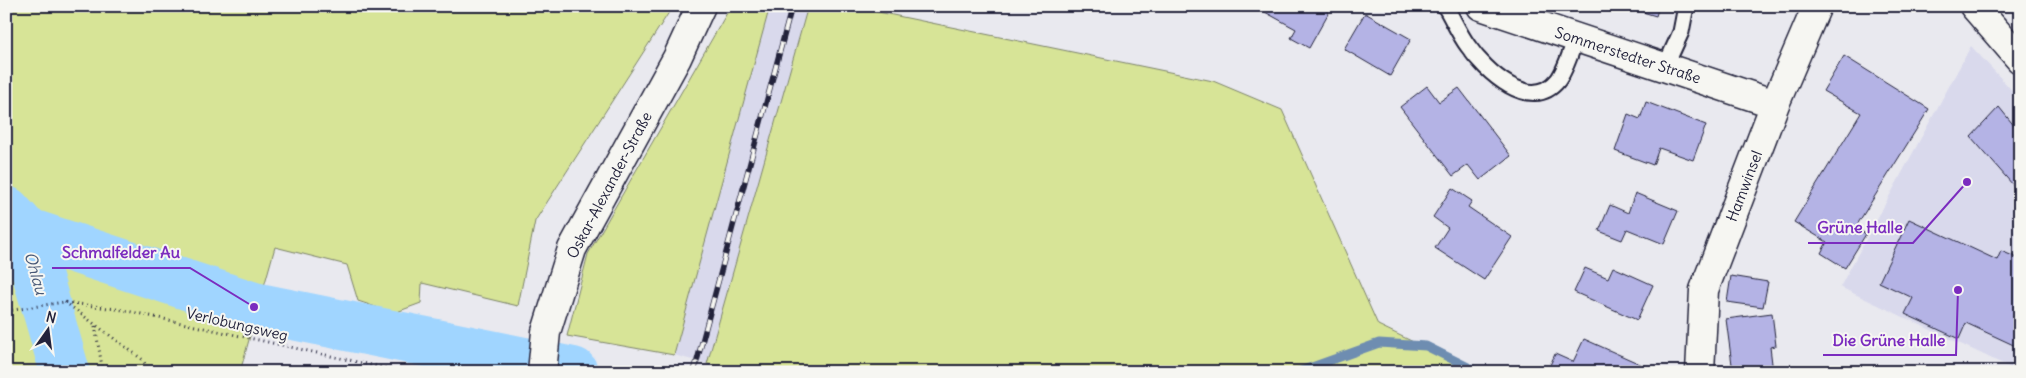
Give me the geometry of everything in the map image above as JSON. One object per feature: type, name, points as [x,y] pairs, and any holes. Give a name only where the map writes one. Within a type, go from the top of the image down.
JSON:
[{"type":"street","name":"Oskar-Alexander-Straße","points":[[542,372],[546,332],[572,249],[672,66],[702,6]]},
{"type":"street","name":"Sommerstedter Straße","points":[[1481,6],[1776,104]]},
{"type":"street","name":"Hamwinsel","points":[[1700,372],[1704,290],[1776,104],[1817,6]]},
{"type":"street","points":[[1974,6],[2020,59]]},
{"type":"lane","points":[[1445,6],[1468,46],[1488,70],[1521,92],[1531,94],[1545,92],[1558,80],[1576,38]]},
{"type":"lane","points":[[1665,68],[1681,32],[1686,6]]},
{"type":"path","name":"Verlobungsweg","points":[[6,311],[64,302],[123,310],[403,372]]},
{"type":"path","points":[[64,302],[143,360],[149,372]]},
{"type":"path","points":[[6,311],[6,316]]},
{"type":"path","points":[[95,325],[103,372]]},
{"type":"shaded area","points":[[770,6],[808,6],[707,364],[674,355]]},
{"type":"shaded area","points":[[1971,46],[2020,99],[2020,372],[1840,287]]},
{"type":"green space","points":[[6,6],[673,6],[535,221],[518,306],[422,283],[421,303],[394,313],[358,301],[347,265],[275,247],[240,372],[6,372]]},
{"type":"green space","points":[[731,6],[770,6],[674,355],[567,336],[588,254]]},
{"type":"green space","points":[[808,6],[849,6],[1213,81],[1282,110],[1378,325],[1476,372],[754,372],[707,364]]},
{"type":"building","points":[[1254,6],[1319,6],[1329,12],[1309,48],[1291,38],[1296,29]]},
{"type":"building","points":[[1623,6],[1659,6],[1656,16]]},
{"type":"building","points":[[1365,13],[1411,39],[1390,76],[1344,49]]},
{"type":"building","points":[[1844,56],[1929,109],[1855,228],[1866,234],[1845,268],[1821,253],[1827,242],[1794,222],[1861,113],[1823,91]]},
{"type":"building","points":[[1427,86],[1439,102],[1459,88],[1511,156],[1480,180],[1468,165],[1453,176],[1400,107]]},
{"type":"building","points":[[1646,102],[1706,125],[1693,160],[1659,148],[1653,165],[1615,151],[1628,114],[1640,119]]},
{"type":"building","points":[[1999,107],[2020,133],[2020,193],[1971,137]]},
{"type":"building","points":[[1452,188],[1472,201],[1468,207],[1512,237],[1484,280],[1435,248],[1448,228],[1433,217]]},
{"type":"building","points":[[1635,193],[1678,211],[1664,244],[1627,229],[1622,240],[1599,231],[1610,205],[1628,213]]},
{"type":"building","points":[[1909,219],[1997,260],[2001,251],[2020,259],[2020,348],[1966,323],[1959,339],[1905,314],[1913,298],[1879,282]]},
{"type":"building","points":[[1613,267],[1653,285],[1637,320],[1574,292],[1585,268],[1608,278]]},
{"type":"building","points":[[1731,276],[1768,282],[1763,307],[1727,302]]},
{"type":"building","points":[[1772,313],[1776,346],[1770,347],[1773,372],[1733,372],[1726,319]]},
{"type":"building","points":[[1584,339],[1649,368],[1647,372],[1547,372],[1555,354],[1573,362]]},
{"type":"waterway","name":"Ohlau","points":[[6,211],[25,232],[65,372]]},
{"type":"waterway","points":[[25,232],[254,307],[573,372]]},
{"type":"waterway","points":[[1298,372],[1379,343],[1426,346],[1478,372]]},
{"type":"railway","points":[[694,372],[792,6]]},
{"type":"place","name":"Grüne Halle","points":[[1967,182]]},
{"type":"place","name":"Die Grüne Halle","points":[[1958,290]]},
{"type":"place","name":"Schmalfelder Au","points":[[254,307]]}]
